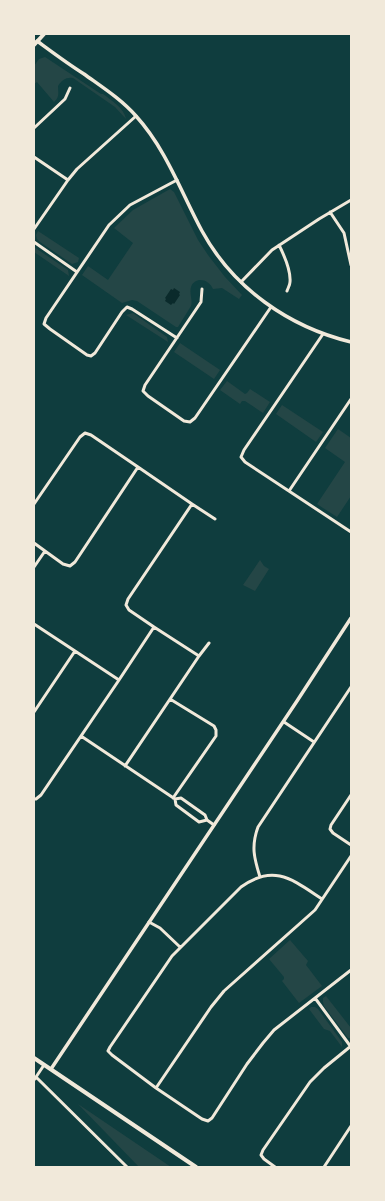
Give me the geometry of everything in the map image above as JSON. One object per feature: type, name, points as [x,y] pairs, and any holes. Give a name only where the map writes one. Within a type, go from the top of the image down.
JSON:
[{"type":"main road","points":[[35,43],[38,34]]},
{"type":"main road","points":[[35,43],[44,34]]},
{"type":"main road","points":[[34,1058],[196,1167]]},
{"type":"street","points":[[35,43],[110,92],[136,116],[151,136],[177,180],[210,244],[241,282],[281,314],[323,334],[351,342]]},
{"type":"street","points":[[34,128],[65,100],[70,88]]},
{"type":"street","points":[[34,229],[77,169],[136,116]]},
{"type":"street","points":[[34,157],[68,180]]},
{"type":"street","points":[[177,180],[136,202],[120,213],[109,225],[46,318],[44,324],[81,351],[91,356],[95,353],[122,312],[127,308],[132,309],[177,338]]},
{"type":"street","points":[[241,282],[272,250],[351,200]]},
{"type":"street","points":[[330,212],[344,233],[351,265]]},
{"type":"street","points":[[34,242],[77,272]]},
{"type":"street","points":[[279,245],[285,256],[290,276],[287,291]]},
{"type":"street","points":[[202,289],[200,302],[144,385],[143,391],[184,421],[190,422],[195,418],[271,307]]},
{"type":"street","points":[[323,334],[244,450],[241,457],[245,462],[351,532]]},
{"type":"street","points":[[289,491],[351,400]]},
{"type":"street","points":[[34,504],[80,437],[85,433],[91,434],[138,468],[215,519]]},
{"type":"street","points":[[34,543],[63,564],[70,566],[75,562],[138,468]]},
{"type":"street","points":[[192,504],[128,599],[126,605],[128,610],[199,656]]},
{"type":"street","points":[[34,567],[44,551]]},
{"type":"street","points":[[50,1069],[284,722],[351,618]]},
{"type":"street","points":[[34,624],[118,680]]},
{"type":"street","points":[[34,799],[41,795],[154,627]]},
{"type":"street","points":[[125,766],[209,643]]},
{"type":"street","points":[[34,712],[75,651]]},
{"type":"street","points":[[260,877],[253,849],[254,837],[258,827],[314,742],[350,692],[351,687]]},
{"type":"street","points":[[170,699],[214,726],[216,730],[216,736],[174,798]]},
{"type":"street","points":[[284,722],[314,742]]},
{"type":"street","points":[[81,736],[174,798],[181,798],[205,815],[207,820],[214,825]]},
{"type":"street","points":[[351,795],[330,829],[333,833],[351,845]]},
{"type":"street","points":[[174,798],[176,805],[199,822],[207,820]]},
{"type":"street","points":[[156,1088],[211,1007],[224,991],[315,910],[351,856]]},
{"type":"street","points":[[322,899],[290,879],[275,875],[260,877],[248,881],[172,956],[108,1051],[156,1088],[202,1119],[208,1121],[212,1118],[251,1059],[274,1030],[351,970]]},
{"type":"street","points":[[149,922],[160,928],[180,947]]},
{"type":"street","points":[[276,1167],[264,1159],[261,1155],[263,1150],[310,1082],[324,1068],[351,1046],[315,998]]},
{"type":"street","points":[[44,1065],[35,1078],[127,1167]]},
{"type":"street","points":[[324,1167],[351,1126]]},
{"type":"shaded area","points":[[45,57],[110,99],[123,111],[126,119],[115,107],[73,78],[66,79],[58,86],[58,96],[54,102],[37,82],[34,84],[34,66],[39,59]]},
{"type":"shaded area","points":[[170,189],[174,192],[198,240],[208,255],[225,277],[242,295],[239,299],[222,288],[213,289],[205,281],[196,281],[191,287],[191,306],[178,327],[137,301],[132,300],[122,303],[82,275],[88,266],[108,280],[133,243],[114,228],[133,210]]},
{"type":"shaded area","points":[[38,231],[79,258],[78,262],[72,264],[40,242],[36,235]]},
{"type":"shaded area","points":[[34,247],[68,270],[69,276],[34,252]]},
{"type":"shaded area","points":[[174,288],[180,292],[180,295],[174,304],[173,303],[171,305],[165,301],[165,298],[171,289],[173,290]]},
{"type":"shaded area","points":[[133,313],[167,337],[168,342],[126,315]]},
{"type":"shaded area","points":[[180,343],[220,370],[214,379],[174,352]]},
{"type":"shaded area","points":[[227,381],[245,394],[250,389],[270,402],[263,413],[245,401],[242,401],[240,404],[220,390]]},
{"type":"shaded area","points":[[282,405],[323,432],[316,442],[276,414]]},
{"type":"shaded area","points":[[338,429],[351,438],[351,496],[337,517],[317,504],[345,462],[325,448]]},
{"type":"shaded area","points":[[260,560],[264,566],[269,569],[255,591],[243,585]]},
{"type":"shaded area","points":[[290,940],[308,961],[306,965],[322,986],[299,1003],[282,981],[284,977],[269,959]]},
{"type":"shaded area","points":[[326,996],[351,1028],[351,1038],[348,1038],[324,1006],[323,998]]},
{"type":"shaded area","points":[[311,1007],[318,1009],[342,1042],[342,1047],[330,1031],[324,1029],[309,1009]]},
{"type":"shaded area","points":[[78,1104],[171,1167],[139,1167]]}]
